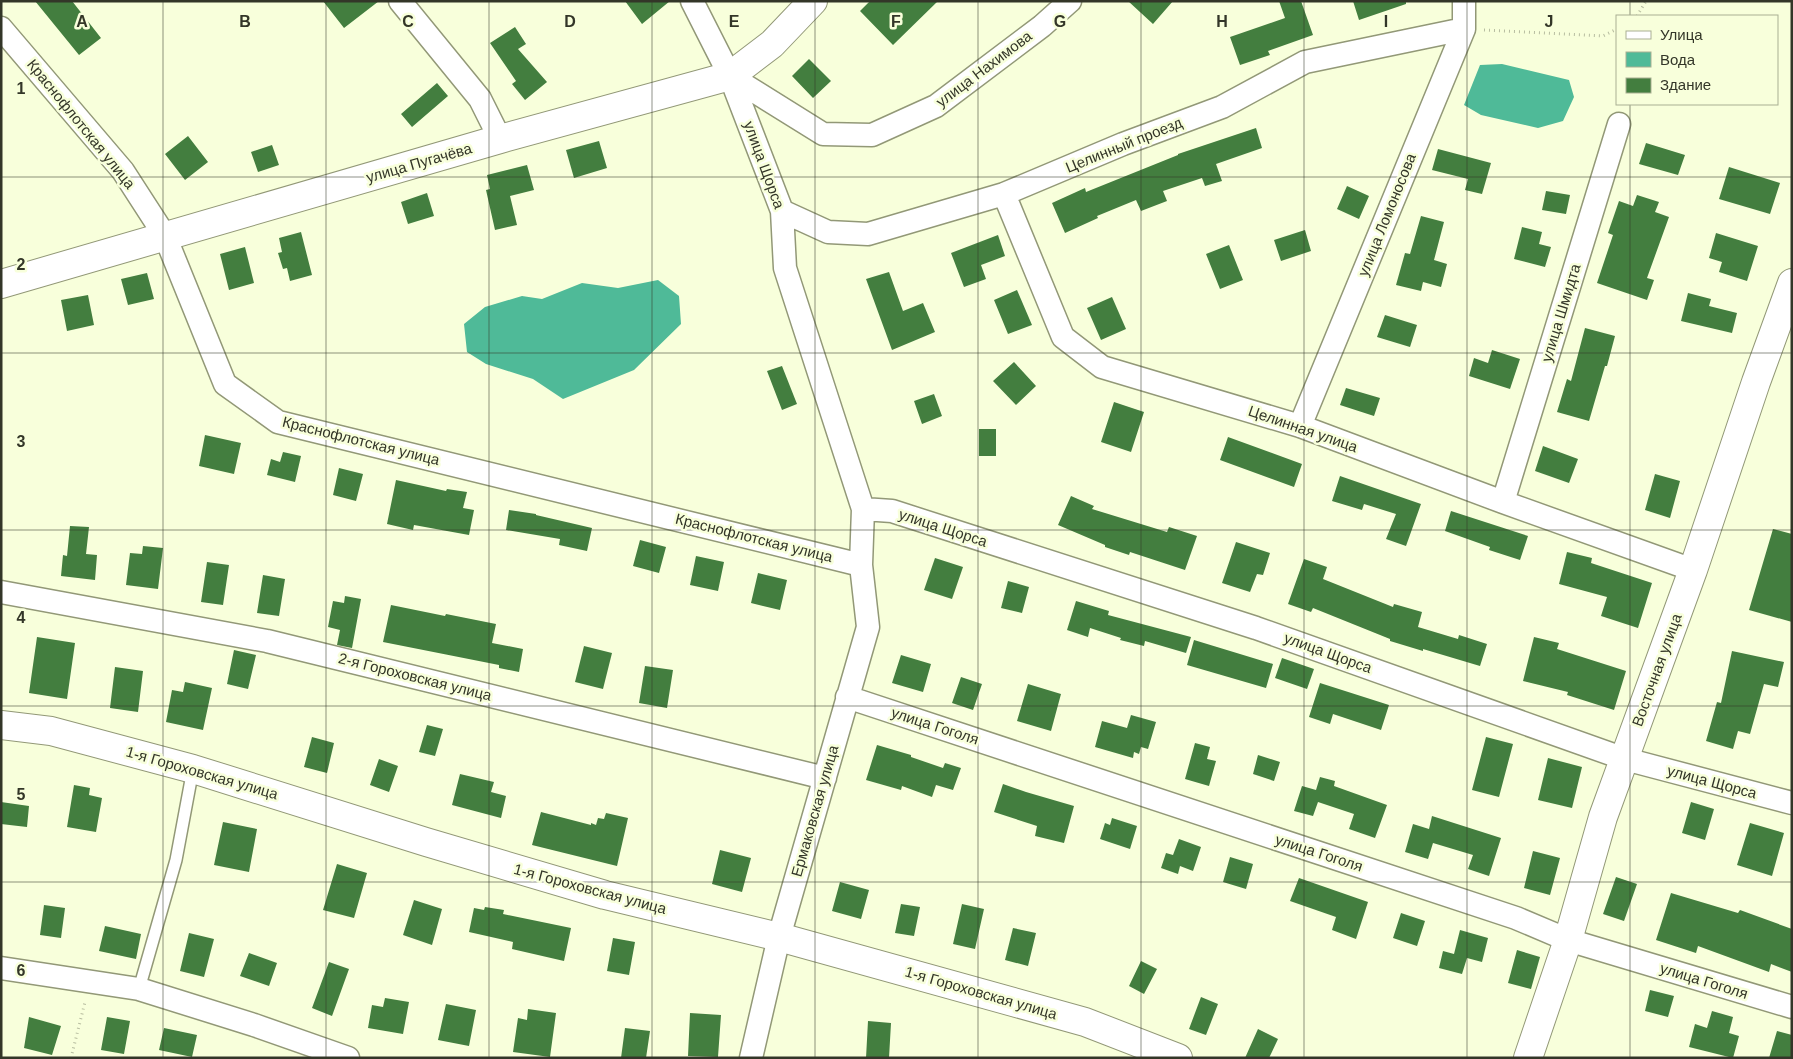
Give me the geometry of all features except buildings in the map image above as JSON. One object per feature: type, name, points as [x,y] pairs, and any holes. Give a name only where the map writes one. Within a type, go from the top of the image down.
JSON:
[{"type":"street","points":[[400,1],[480,99],[500,139]]},
{"type":"street","name":"улица Щорса","points":[[692,1],[730,76],[782,211],[785,268],[863,509],[861,565]]},
{"type":"street","name":"улица Пугачёва","points":[[1,284],[500,139],[730,76],[772,44],[813,1]]},
{"type":"street","name":"улица Нахимова","points":[[730,76],[823,134],[872,135],[936,106],[1042,26],[1070,1]]},
{"type":"street","name":"улица Ломоносова","points":[[1300,426],[1464,29],[1464,1]]},
{"type":"street","name":"Краснофлотская улица","points":[[1,28],[123,171],[166,236],[225,384],[278,422],[861,565]]},
{"type":"street","name":"Целинный проезд","points":[[782,211],[828,232],[868,234],[1004,194],[1123,144],[1222,107],[1305,62],[1464,29]]},
{"type":"street","name":"улица Шмидта","points":[[1502,502],[1619,124]]},
{"type":"street","name":"Целинная улица","points":[[1004,194],[1063,337],[1102,367],[1300,426],[1502,502],[1693,570]]},
{"type":"street","name":"Восточная улица","points":[[1528,1058],[1568,940],[1602,817],[1625,759],[1693,570],[1756,382],[1792,283]]},
{"type":"street","name":"улица Щорса","points":[[863,509],[892,511],[1256,628],[1625,759],[1792,803]]},
{"type":"street","name":"Ермаковская улица","points":[[751,1058],[779,937],[868,628],[861,565]]},
{"type":"street","name":"2-я Гороховская улица","points":[[1,592],[267,641],[824,778]]},
{"type":"street","name":"улица Гоголя","points":[[847,697],[1516,918],[1568,940],[1792,1007]]},
{"type":"street","name":"1-я Гороховская улица","points":[[1,724],[51,731],[194,769],[426,842],[605,895],[779,937],[1086,1022],[1178,1058]]},
{"type":"street","points":[[1,968],[139,989],[254,1025],[348,1058]]},
{"type":"lane","points":[[139,989],[176,860],[194,769]]},
{"type":"path","points":[[1638,15],[1646,1]]},
{"type":"path","points":[[1464,29],[1603,36],[1616,30]]},
{"type":"path","points":[[70,1058],[85,1002],[107,984]]},
{"type":"water","points":[[1502,64],[1569,80],[1574,97],[1563,121],[1538,128],[1481,115],[1464,105],[1480,65]]},
{"type":"water","points":[[658,280],[679,296],[681,324],[634,370],[563,399],[533,379],[486,364],[467,352],[464,324],[485,307],[522,296],[542,299],[582,283],[618,288]]}]
